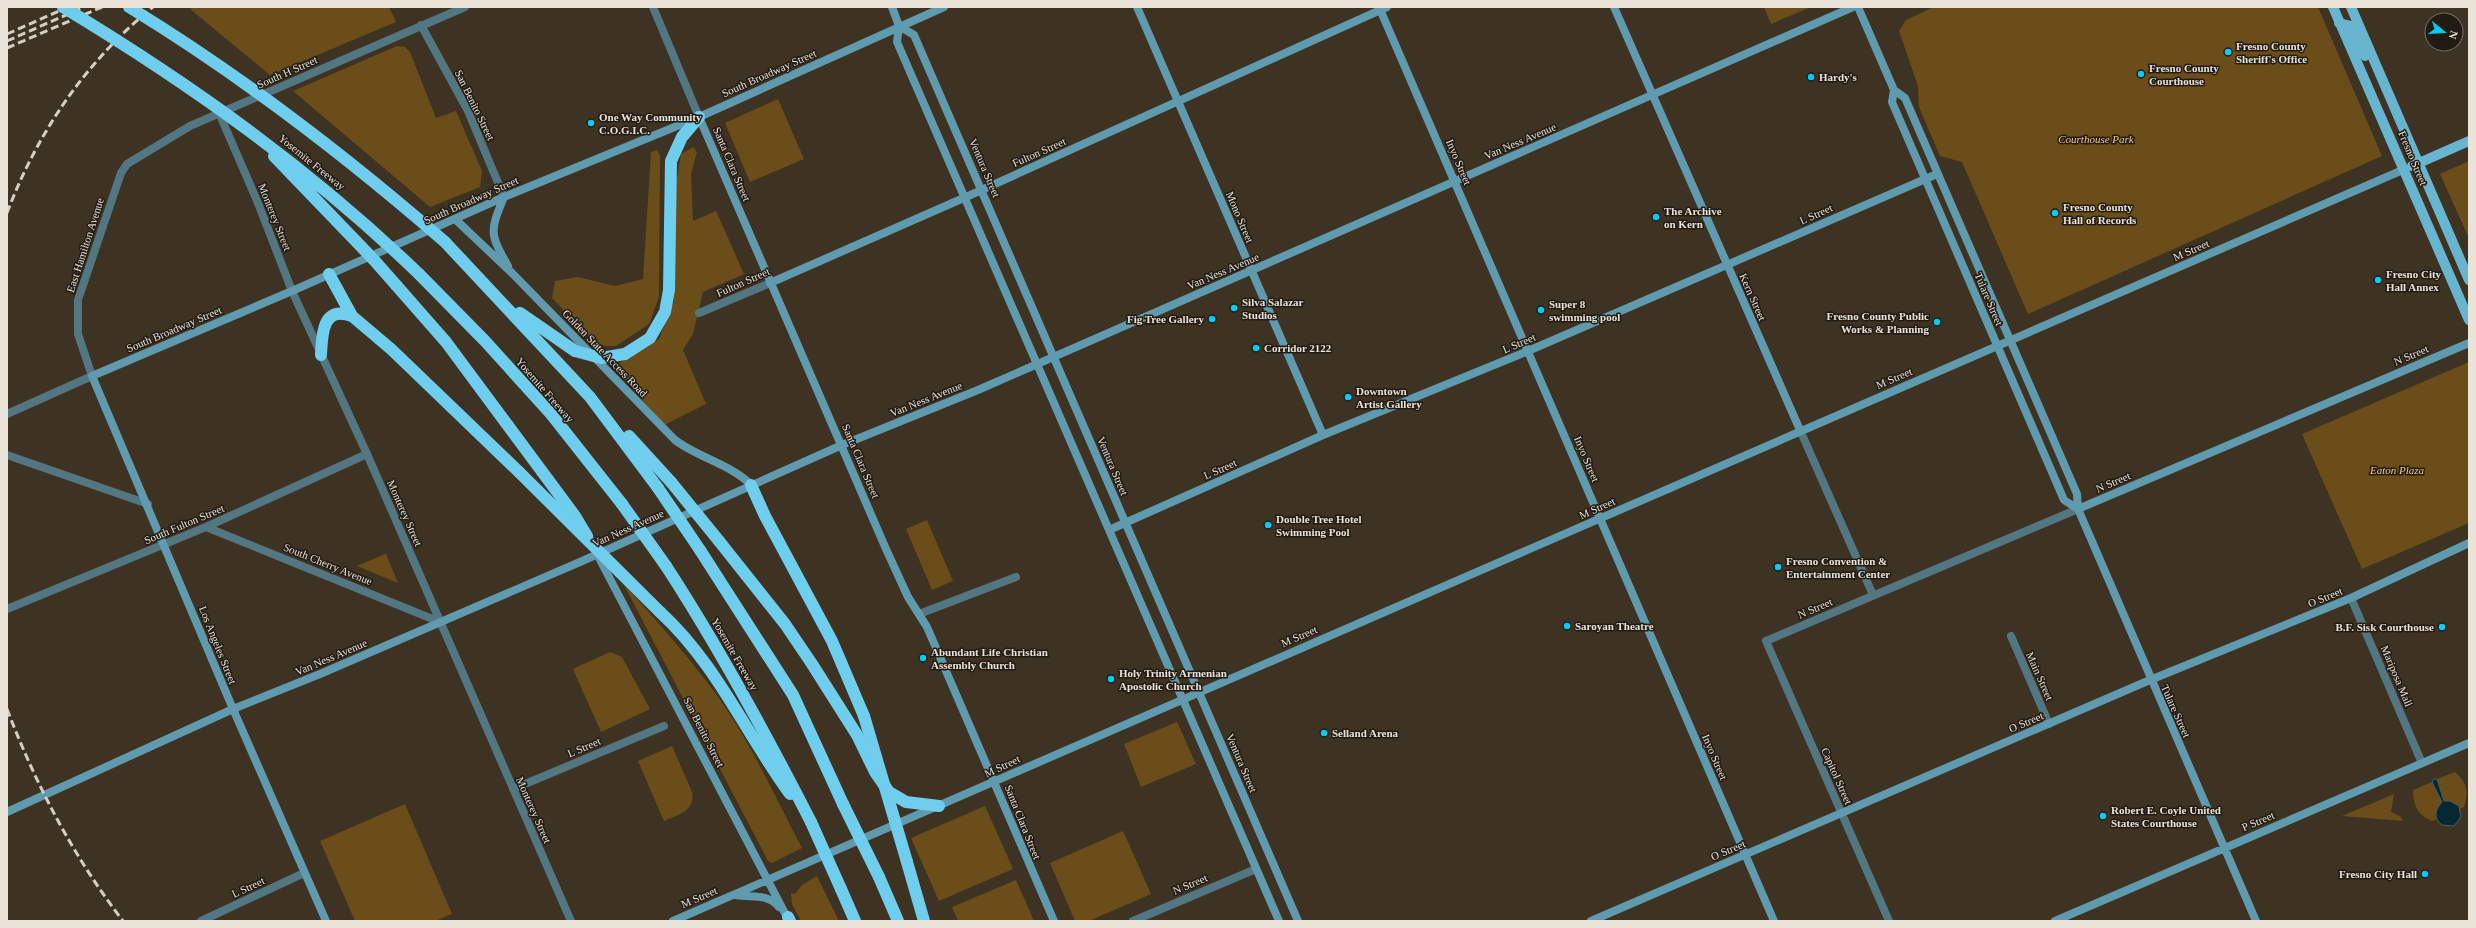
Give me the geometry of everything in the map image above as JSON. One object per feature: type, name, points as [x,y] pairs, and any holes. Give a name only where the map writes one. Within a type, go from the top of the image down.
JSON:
[{"type":"highway","name":"Yosemite Freeway","points":[[63,7],[168,72],[243,124],[342,204],[419,274],[485,341],[551,414],[622,504],[666,566],[696,612],[758,717],[811,822],[855,921]]},
{"type":"highway","name":"Yosemite Freeway","points":[[129,7],[193,46],[312,132],[445,242],[492,294],[546,347],[590,397],[658,488],[700,550],[793,695],[843,804],[879,877],[898,921]]},
{"type":"highway","points":[[492,294],[574,352],[602,358],[625,354],[650,338],[665,312],[669,290],[671,161],[682,137],[700,117]]},
{"type":"highway","points":[[243,124],[369,254],[446,342],[575,516],[598,554]]},
{"type":"highway","points":[[329,274],[352,316]]},
{"type":"highway","points":[[321,355],[322,329],[326,322],[337,314],[345,313],[352,316],[391,349],[519,472],[690,643],[723,688],[772,769],[811,822]]},
{"type":"highway","points":[[590,397],[671,482],[785,624],[857,735],[875,772],[886,789],[894,796],[906,802],[939,806]]},
{"type":"highway","points":[[751,485],[765,516],[832,641],[864,716],[924,921]]},
{"type":"main road","name":"Fresno Street","points":[[2333,7],[2405,169],[2469,320]]},
{"type":"main road","name":"Fresno Street","points":[[2351,7],[2469,280]]},
{"type":"main road","points":[[2339,23],[2351,26],[2376,77],[2389,92]]},
{"type":"main road","name":"M Street","points":[[2405,169],[2469,141]]},
{"type":"street","name":"South H Street","points":[[123,168],[190,126],[465,7]]},
{"type":"street","name":"Santa Clara Street","points":[[653,7],[770,282],[896,570],[927,627],[1054,921]]},
{"type":"street","name":"Ventura Street","points":[[892,7],[900,26],[897,42],[966,197],[1279,921]]},
{"type":"street","name":"South Broadway Street","points":[[7,414],[92,376],[292,291],[504,196],[700,117],[944,7]]},
{"type":"street","name":"Mono Street","points":[[1137,7],[1324,435]]},
{"type":"street","name":"Kern Street","points":[[1614,7],[1873,595]]},
{"type":"street","name":"Van Ness Avenue","points":[[7,812],[233,709],[598,554],[842,445],[1038,364],[1055,355],[1252,271],[1853,7]]},
{"type":"street","name":"Tulare Street","points":[[1858,7],[1894,90],[1905,98],[2077,494],[2078,509],[2150,680],[2256,921]]},
{"type":"street","name":"Fulton Street","points":[[699,313],[966,197],[1382,8]]},
{"type":"street","name":"Inyo Street","points":[[1382,8],[1454,181],[1601,519],[1744,856],[1774,921]]},
{"type":"street","name":"San Benito Street","points":[[421,25],[468,111],[504,196]]},
{"type":"street","name":"Ventura Street","points":[[900,26],[914,35],[1055,355],[1124,523],[1200,691],[1298,921]]},
{"type":"street","name":"Tulare Street","points":[[1894,90],[1892,102],[2064,500],[2078,509]]},
{"type":"street","name":"Monterey Street","points":[[219,113],[258,203],[292,291],[367,454],[571,921]]},
{"type":"street","name":"East Hamilton Avenue","points":[[92,376],[78,334],[78,300],[123,168]]},
{"type":"street","name":"M Street","points":[[673,921],[995,782],[1183,698],[1601,519],[1800,430],[2405,169]]},
{"type":"street","name":"L Street","points":[[1109,530],[1324,435],[1528,351],[1937,174]]},
{"type":"street","points":[[504,196],[495,219],[493,237],[512,273]]},
{"type":"street","name":"Golden State Access Road","points":[[455,219],[512,273],[675,440],[703,458],[742,475],[751,485]]},
{"type":"street","name":"N Street","points":[[1766,640],[2469,343]]},
{"type":"street","name":"Los Angeles Street","points":[[92,376],[165,544],[233,709],[326,921]]},
{"type":"street","name":"South Fulton Street","points":[[7,609],[206,527],[367,454]]},
{"type":"street","points":[[7,455],[148,504]]},
{"type":"street","name":"South Cherry Avenue","points":[[206,527],[440,622]]},
{"type":"street","name":"O Street","points":[[1591,921],[2150,680],[2351,598],[2469,543]]},
{"type":"street","name":"San Benito Street","points":[[598,554],[789,920]]},
{"type":"street","points":[[919,614],[1016,577]]},
{"type":"street","name":"Mariposa Mall","points":[[2351,598],[2422,763]]},
{"type":"street","name":"Main Street","points":[[2010,636],[2049,724]]},
{"type":"street","name":"Capitol Street","points":[[1766,640],[1889,921]]},
{"type":"street","name":"L Street","points":[[513,789],[664,726]]},
{"type":"street","name":"P Street","points":[[2055,921],[2469,743]]},
{"type":"street","name":"N Street","points":[[1133,921],[1256,868]]},
{"type":"street","name":"L Street","points":[[201,921],[304,873]]},
{"type":"street","name":"M Street","points":[[734,895],[752,896],[771,900],[789,920]]},
{"type":"green space","points":[[195,7],[389,7],[396,22],[270,75],[190,9]]},
{"type":"green space","points":[[1764,7],[1811,7],[1771,24]]},
{"type":"green space","name":"Courthouse Park","points":[[1934,7],[2318,7],[2382,156],[2028,314],[1962,162],[1940,156],[1919,107],[1918,86],[1899,31],[1906,20]]},
{"type":"green space","points":[[397,46],[405,47],[410,52],[436,118],[456,111],[482,171],[480,187],[430,207],[293,91]]},
{"type":"green space","points":[[778,99],[804,159],[750,182],[725,123]]},
{"type":"green space","points":[[693,147],[697,152],[691,174],[693,221],[716,211],[744,274],[703,292],[693,334],[683,350],[706,404],[664,425],[613,367],[659,339],[674,301],[674,196],[681,154]]},
{"type":"green space","points":[[657,150],[660,156],[659,297],[649,324],[616,346],[599,346],[552,298],[555,281],[578,277],[615,286],[643,279],[651,152]]},
{"type":"green space","points":[[2469,161],[2469,236],[2468,236],[2440,174]]},
{"type":"green space","name":"Eaton Plaza","points":[[2469,362],[2469,523],[2362,569],[2302,434]]},
{"type":"green space","points":[[927,520],[953,581],[932,590],[906,529]]},
{"type":"green space","points":[[386,554],[398,583],[357,566]]},
{"type":"green space","points":[[623,583],[669,635],[726,708],[750,747],[802,848],[772,863],[768,861]]},
{"type":"green space","points":[[610,652],[622,657],[650,709],[601,732],[573,669]]},
{"type":"green space","points":[[1177,722],[1196,764],[1141,787],[1124,744]]},
{"type":"green space","points":[[672,746],[692,792],[692,798],[691,804],[688,808],[680,814],[664,821],[638,761]]},
{"type":"green space","points":[[2455,772],[2462,780],[2467,792],[2464,807],[2460,809],[2450,801],[2444,801],[2437,779]]},
{"type":"green space","points":[[2432,782],[2442,802],[2438,806],[2437,819],[2432,821],[2423,816],[2417,809],[2414,801],[2413,790]]},
{"type":"green space","points":[[2394,794],[2391,812],[2400,816],[2403,821],[2342,816]]},
{"type":"green space","points":[[405,804],[452,914],[435,921],[355,921],[320,841]]},
{"type":"green space","points":[[985,806],[1013,869],[939,901],[911,838]]},
{"type":"green space","points":[[1123,831],[1151,894],[1089,921],[1075,921],[1050,863]]},
{"type":"green space","points":[[817,876],[839,921],[801,921],[792,904],[791,893],[795,894],[802,885]]},
{"type":"green space","points":[[1016,880],[1034,921],[958,921],[952,907]]},
{"type":"water","points":[[2434,779],[2437,779],[2444,801],[2450,801],[2459,806],[2461,817],[2454,826],[2442,825],[2437,820],[2436,814],[2442,802],[2432,782]]},
{"type":"railway","points":[[7,34],[68,7]]},
{"type":"railway","points":[[7,41],[84,7]]},
{"type":"railway","points":[[7,48],[102,7]]},
{"type":"railway","points":[[7,213],[19,183],[33,155],[66,100],[106,51],[153,7]]},
{"type":"railway","points":[[7,709],[30,765],[57,819],[88,871],[123,921]]},
{"type":"place","name":"Fresno County Sheriff's Office","points":[[2228,52]]},
{"type":"place","name":"Fresno County Courthouse","points":[[2141,74]]},
{"type":"place","name":"Hardy's","points":[[1811,77]]},
{"type":"place","name":"One Way Community C.O.G.I.C.","points":[[591,123]]},
{"type":"place","name":"Fresno County Hall of Records","points":[[2055,213]]},
{"type":"place","name":"The Archive on Kern","points":[[1656,217]]},
{"type":"place","name":"Fresno City Hall Annex","points":[[2378,280]]},
{"type":"place","name":"Silva Salazar Studios","points":[[1234,308]]},
{"type":"place","name":"Super 8 swimming pool","points":[[1541,310]]},
{"type":"place","name":"Fig Tree Gallery","points":[[1212,319]]},
{"type":"place","name":"Fresno County Public Works & Planning","points":[[1937,322]]},
{"type":"place","name":"Corridor 2122","points":[[1256,348]]},
{"type":"place","name":"Downtown Artist Gallery","points":[[1348,397]]},
{"type":"place","name":"Double Tree Hotel Swimming Pool","points":[[1268,525]]},
{"type":"place","name":"Fresno Convention & Entertainment Center","points":[[1778,567]]},
{"type":"place","name":"Saroyan Theatre","points":[[1567,626]]},
{"type":"place","name":"B.F. Sisk Courthouse","points":[[2442,627]]},
{"type":"place","name":"Abundant Life Christian Assembly Church","points":[[923,658]]},
{"type":"place","name":"Holy Trinity Armenian Apostolic Church","points":[[1111,679]]},
{"type":"place","name":"Selland Arena","points":[[1324,733]]},
{"type":"place","name":"Robert E. Coyle United States Courthouse","points":[[2103,816]]},
{"type":"place","name":"Fresno City Hall","points":[[2425,874]]}]
